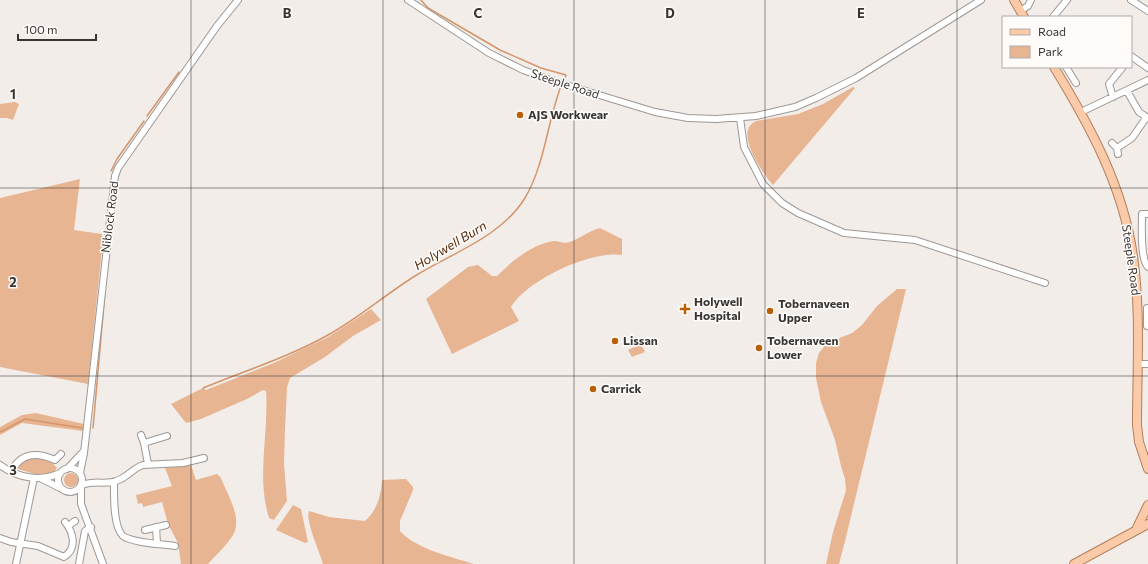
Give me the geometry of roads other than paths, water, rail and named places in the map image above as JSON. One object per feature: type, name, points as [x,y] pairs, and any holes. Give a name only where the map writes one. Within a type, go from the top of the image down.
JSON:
[{"type":"main road","points":[[1014,0],[1022,14]]},
{"type":"main road","name":"Steeple Road","points":[[1055,68],[1101,149],[1119,197],[1128,227],[1133,255],[1137,298],[1137,426],[1139,442],[1148,469]]},
{"type":"main road","points":[[1136,530],[1148,505]]},
{"type":"main road","points":[[1074,564],[1148,524]]},
{"type":"street","name":"Niblock Road","points":[[81,474],[113,185],[118,168],[217,26],[238,0]]},
{"type":"street","name":"Steeple Road","points":[[408,0],[503,60],[523,70],[561,84],[666,115],[716,119],[740,118],[795,107],[816,98],[856,78],[981,0]]},
{"type":"street","points":[[1022,14],[1031,0]]},
{"type":"street","points":[[1054,16],[1067,0]]},
{"type":"street","points":[[1134,1],[1148,11]]},
{"type":"street","points":[[1132,57],[1148,68]]},
{"type":"street","points":[[1067,68],[1076,83]]},
{"type":"street","points":[[1112,97],[1109,84],[1122,68]]},
{"type":"street","points":[[1081,112],[1148,80]]},
{"type":"street","points":[[1112,143],[1118,151],[1132,138],[1147,118],[1136,108],[1127,91]]},
{"type":"street","points":[[740,118],[744,147],[763,184],[782,203],[798,213],[844,233],[915,240],[1045,283]]},
{"type":"street","points":[[1148,214],[1142,214],[1142,237],[1145,263],[1148,267]]},
{"type":"street","points":[[1147,308],[1147,326]]},
{"type":"street","points":[[1137,364],[1148,364]]},
{"type":"street","points":[[141,435],[148,464]]},
{"type":"street","points":[[144,444],[167,436]]},
{"type":"street","points":[[42,479],[67,469],[85,448]]},
{"type":"street","points":[[11,472],[18,461],[27,456],[38,454],[55,460],[61,454]]},
{"type":"street","points":[[67,469],[74,469],[97,481],[114,482],[137,467],[148,464],[172,464],[199,457]]},
{"type":"street","points":[[0,465],[11,472],[42,479],[67,492],[81,504]]},
{"type":"street","points":[[60,473],[58,481],[60,488]]},
{"type":"street","points":[[81,474],[81,504],[91,527],[103,564]]},
{"type":"street","points":[[16,564],[34,478]]},
{"type":"street","points":[[67,492],[74,492],[81,486],[97,481]]},
{"type":"street","points":[[114,482],[115,514],[121,533],[130,539],[175,546]]},
{"type":"street","points":[[0,538],[38,546],[64,557],[67,555],[73,541],[73,536],[67,524],[76,521]]},
{"type":"street","points":[[145,530],[166,525]]},
{"type":"street","points":[[79,564],[86,531],[91,527]]},
{"type":"street","points":[[156,527],[157,543]]},
{"type":"waterway","name":"Holywell Burn","points":[[421,0],[428,8],[500,50],[541,68],[566,75],[563,83]]},
{"type":"waterway","points":[[147,116],[179,72]]},
{"type":"waterway","name":"Holywell Burn","points":[[203,388],[282,357],[328,335],[351,321],[415,276],[475,243],[503,223],[515,212],[532,185],[561,86]]},
{"type":"waterway","points":[[111,171],[117,159],[144,121]]},
{"type":"waterway","points":[[93,428],[105,292]]},
{"type":"waterway","name":"Holywell Burn","points":[[0,432],[25,419],[82,428]]},
{"type":"place","name":"AJS Workwear","points":[[520,115]]},
{"type":"place","name":"Holywell Hospital","points":[[685,309]]},
{"type":"place","name":"Tobernaveen Upper","points":[[770,311]]},
{"type":"place","name":"Lissan","points":[[615,341]]},
{"type":"place","name":"Tobernaveen Lower","points":[[759,348]]},
{"type":"place","name":"Carrick","points":[[593,389]]}]
